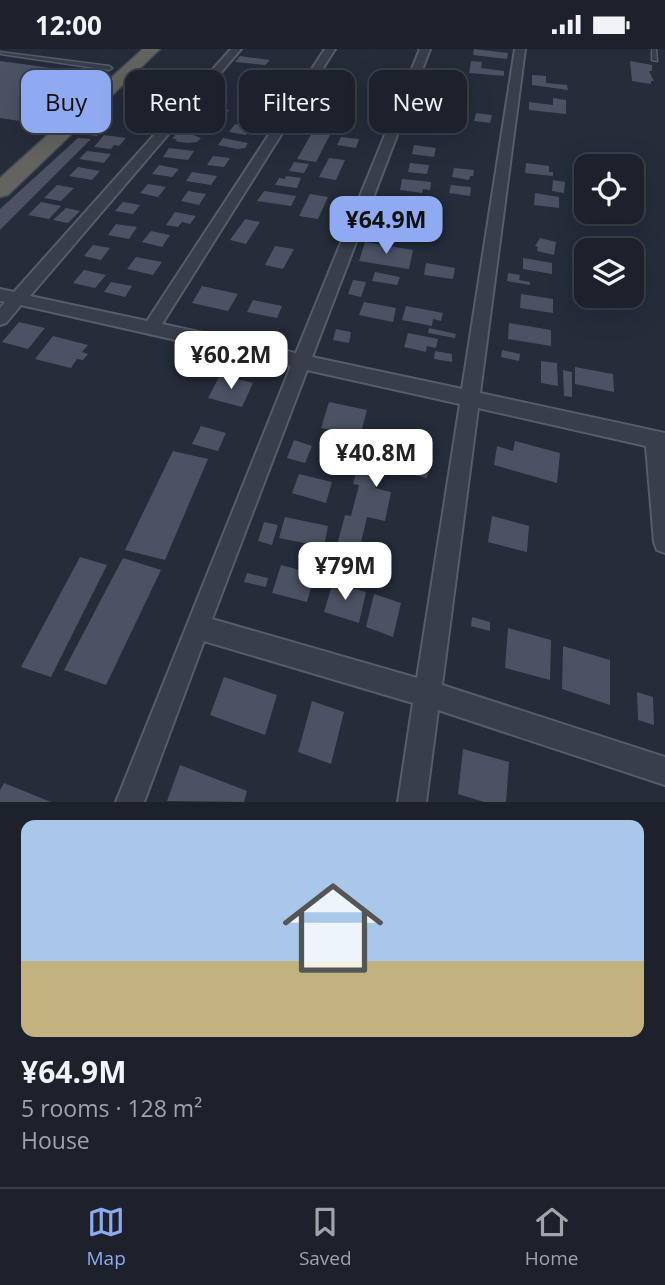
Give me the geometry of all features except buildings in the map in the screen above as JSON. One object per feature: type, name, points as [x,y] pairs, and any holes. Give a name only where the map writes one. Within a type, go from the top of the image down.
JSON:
[{"type":"highway","points":[[20,146],[132,49]]},
{"type":"highway","points":[[0,190],[152,49]]},
{"type":"street","points":[[0,319],[236,49]]},
{"type":"street","points":[[152,327],[330,49]]},
{"type":"street","points":[[130,802],[196,627],[425,49]]},
{"type":"street","points":[[412,802],[520,49]]},
{"type":"street","points":[[0,295],[660,441],[665,542]]},
{"type":"street","points":[[196,627],[428,694],[665,771]]},
{"type":"lane","points":[[654,49],[656,60]]},
{"type":"lane","points":[[1,53],[110,68]]}]
